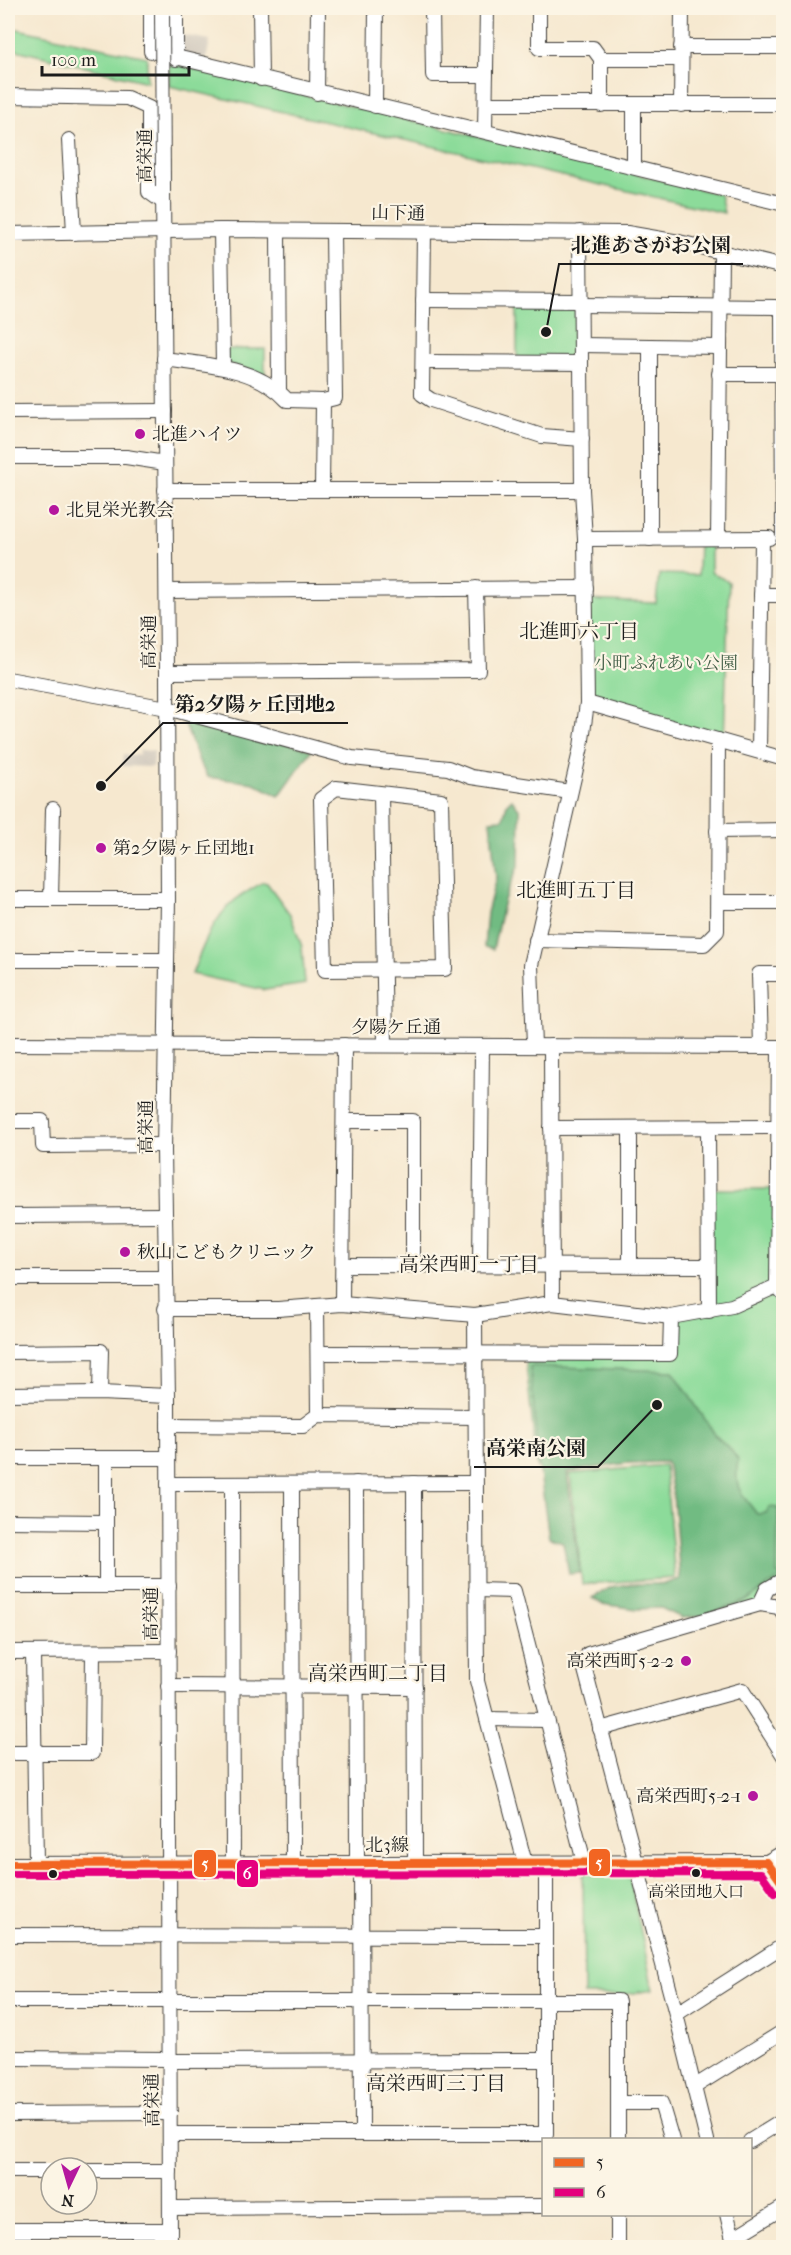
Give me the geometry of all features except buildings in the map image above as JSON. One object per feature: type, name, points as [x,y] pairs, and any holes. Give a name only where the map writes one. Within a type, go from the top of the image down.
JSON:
[{"type":"street","points":[[150,8],[151,51],[783,204]]},
{"type":"street","name":"高栄通","points":[[162,8],[167,591],[168,899],[164,1215],[168,1396],[170,2247]]},
{"type":"street","points":[[176,8],[176,58]]},
{"type":"street","points":[[260,8],[261,79]]},
{"type":"street","points":[[317,93],[318,8]]},
{"type":"street","points":[[375,106],[376,8]]},
{"type":"street","points":[[432,8],[433,75],[486,75]]},
{"type":"street","points":[[485,131],[487,8]]},
{"type":"street","points":[[539,8],[539,48],[593,48],[601,59],[601,105]]},
{"type":"street","points":[[681,105],[682,8]]},
{"type":"street","points":[[601,59],[783,47]]},
{"type":"street","points":[[8,96],[127,98],[148,108],[149,192],[163,202]]},
{"type":"street","points":[[486,104],[783,104]]},
{"type":"street","points":[[634,105],[634,167]]},
{"type":"street","points":[[69,140],[74,233]]},
{"type":"street","points":[[221,230],[223,367]]},
{"type":"street","name":"山下通","points":[[8,234],[221,230],[627,233],[679,242],[783,267]]},
{"type":"street","points":[[278,231],[279,391]]},
{"type":"street","points":[[165,359],[223,367],[262,381],[279,391],[287,400],[323,401],[335,398],[333,231]]},
{"type":"street","points":[[424,232],[422,394],[431,400],[542,436],[582,439]]},
{"type":"street","points":[[534,1046],[531,965],[581,747],[587,703],[585,539],[582,490],[580,232]]},
{"type":"street","points":[[718,538],[720,253]]},
{"type":"street","points":[[423,300],[775,307],[782,311],[783,538],[585,539]]},
{"type":"street","points":[[581,345],[719,347]]},
{"type":"street","points":[[650,346],[650,539]]},
{"type":"street","points":[[423,362],[581,363]]},
{"type":"street","points":[[719,374],[783,374]]},
{"type":"street","points":[[322,489],[323,401]]},
{"type":"street","points":[[8,412],[165,411]]},
{"type":"street","points":[[8,457],[126,457],[165,463]]},
{"type":"street","points":[[165,490],[582,490]]},
{"type":"street","points":[[759,751],[762,538]]},
{"type":"street","points":[[167,672],[478,670],[476,588]]},
{"type":"street","points":[[167,591],[586,588]]},
{"type":"street","points":[[761,595],[783,595]]},
{"type":"street","points":[[8,679],[167,708],[352,758],[448,768],[471,777],[570,792]]},
{"type":"street","points":[[587,703],[783,759]]},
{"type":"street","points":[[536,940],[704,944],[717,931],[718,740]]},
{"type":"street","points":[[336,788],[441,800],[445,969],[384,970],[325,970],[321,799],[336,788]]},
{"type":"street","points":[[381,794],[385,1044]]},
{"type":"street","points":[[51,899],[53,809]]},
{"type":"street","points":[[717,831],[783,830]]},
{"type":"street","points":[[8,899],[168,899]]},
{"type":"street","points":[[718,902],[783,902]]},
{"type":"street","points":[[8,960],[167,960]]},
{"type":"street","points":[[761,1047],[759,974],[783,974]]},
{"type":"street","name":"夕陽ケ丘通","points":[[8,1044],[781,1047]]},
{"type":"street","points":[[342,1304],[344,1044]]},
{"type":"street","points":[[480,1265],[482,1046]]},
{"type":"street","points":[[551,1046],[550,1265],[552,1304]]},
{"type":"street","points":[[165,1309],[278,1309],[342,1304],[475,1315],[552,1304],[671,1317],[732,1306],[780,1290],[777,1127],[781,1047]]},
{"type":"street","points":[[8,1121],[42,1121],[43,1146],[164,1145]]},
{"type":"street","points":[[344,1121],[413,1121],[413,1265]]},
{"type":"street","points":[[551,1128],[777,1127]]},
{"type":"street","points":[[708,1128],[709,1311]]},
{"type":"street","points":[[630,1129],[630,1265]]},
{"type":"street","points":[[8,1216],[164,1215]]},
{"type":"street","points":[[343,1265],[708,1266]]},
{"type":"street","points":[[8,1278],[165,1278]]},
{"type":"street","points":[[318,1306],[318,1415]]},
{"type":"street","points":[[475,1315],[477,1681],[525,1863]]},
{"type":"street","points":[[318,1353],[670,1354],[671,1317]]},
{"type":"street","points":[[8,1352],[101,1351],[100,1393]]},
{"type":"street","points":[[8,1394],[100,1393],[168,1396]]},
{"type":"street","points":[[168,1425],[303,1426],[318,1415],[475,1417]]},
{"type":"street","points":[[8,1458],[168,1458]]},
{"type":"street","points":[[106,1458],[106,1586]]},
{"type":"street","points":[[356,1483],[362,2133]]},
{"type":"street","points":[[414,1483],[415,1863]]},
{"type":"street","points":[[168,1484],[475,1484]]},
{"type":"street","points":[[232,1484],[233,1864]]},
{"type":"street","points":[[292,1484],[293,1863]]},
{"type":"street","points":[[8,1521],[105,1522]]},
{"type":"street","points":[[760,1604],[767,1589],[783,1579]]},
{"type":"street","points":[[8,1586],[168,1587]]},
{"type":"street","points":[[476,1590],[514,1591],[584,1862]]},
{"type":"street","points":[[707,2138],[584,1666],[588,1654],[760,1604],[779,1607],[783,1614]]},
{"type":"street","points":[[8,1652],[169,1651]]},
{"type":"street","points":[[33,1652],[36,1863]]},
{"type":"street","points":[[8,1754],[92,1753],[93,1652]]},
{"type":"street","points":[[168,1686],[415,1687]]},
{"type":"street","points":[[600,1729],[742,1690],[783,1756]]},
{"type":"street","points":[[488,1719],[546,1720]]},
{"type":"street","points":[[783,1852],[767,1862],[783,1887]]},
{"type":"street","name":"北3線","points":[[8,1864],[767,1862]]},
{"type":"street","points":[[170,2134],[546,2134],[546,1863]]},
{"type":"street","points":[[8,1935],[362,1938],[546,1936]]},
{"type":"street","points":[[676,2014],[783,1945]]},
{"type":"street","points":[[8,2001],[618,2001],[618,2138]]},
{"type":"street","points":[[694,2087],[783,2031]]},
{"type":"street","points":[[8,2058],[546,2060]]},
{"type":"street","points":[[619,2103],[661,2103],[672,2138]]},
{"type":"street","points":[[8,2114],[170,2113]]},
{"type":"street","points":[[752,2140],[783,2120]]},
{"type":"street","points":[[8,2172],[39,2171]]},
{"type":"street","points":[[99,2171],[170,2171]]},
{"type":"street","points":[[170,2208],[542,2206]]},
{"type":"street","points":[[727,2216],[734,2243],[783,2207]]},
{"type":"street","points":[[618,2216],[618,2247]]},
{"type":"street","points":[[8,2230],[170,2230]]},
{"type":"shaded area","points":[[182,35],[210,40],[206,60],[181,52]]},
{"type":"shaded area","points":[[140,750],[154,751],[153,767],[122,766],[123,755],[139,755]]},
{"type":"green space","points":[[8,27],[147,57],[147,82],[8,48]]},
{"type":"green space","points":[[169,63],[720,194],[724,213],[169,86]]},
{"type":"green space","points":[[517,305],[576,305],[576,359],[517,359]]},
{"type":"green space","points":[[225,349],[265,349],[265,376],[226,363]]},
{"type":"green space","name":"小町ふれあい公園","points":[[699,538],[711,538],[711,572],[729,582],[724,741],[587,703],[586,600],[656,603],[659,574],[698,575]]},
{"type":"green space","points":[[190,717],[312,750],[279,796],[254,783],[208,777],[200,764],[183,720]]},
{"type":"green space","points":[[512,799],[520,810],[519,864],[504,900],[493,949],[484,947],[487,913],[496,878],[490,820],[503,819],[507,804]]},
{"type":"green space","points":[[263,882],[267,883],[290,914],[302,947],[305,984],[265,990],[192,974],[220,915],[235,900]]},
{"type":"green space","points":[[708,1189],[777,1189],[784,1294],[784,1579],[760,1604],[708,1613],[670,1457],[537,1467],[525,1354],[670,1354],[671,1317],[709,1310]]},
{"type":"green space","points":[[530,1366],[673,1371],[716,1436],[738,1460],[738,1484],[747,1501],[757,1514],[766,1513],[769,1507],[778,1508],[777,1574],[783,1576],[746,1601],[704,1616],[682,1618],[661,1608],[637,1609],[602,1604],[592,1598],[610,1587],[664,1584],[680,1579],[673,1494],[667,1462],[627,1463],[567,1472],[580,1573],[569,1574],[563,1542],[549,1538],[539,1465]]},
{"type":"green space","points":[[665,1465],[675,1578],[582,1584],[570,1474]]},
{"type":"green space","points":[[620,1873],[630,1879],[653,1990],[621,1995],[584,1995],[583,1874]]},
{"type":"transit line","name":"5","points":[[8,1864],[767,1862],[784,1886]]},
{"type":"transit line","name":"6","points":[[8,1874],[761,1873],[775,1893]]},
{"type":"place","name":"北進あさがお公園","points":[[546,332]]},
{"type":"place","name":"北進ハイツ","points":[[140,434]]},
{"type":"place","name":"北見栄光教会","points":[[54,510]]},
{"type":"place","name":"第2夕陽ヶ丘団地2","points":[[101,786]]},
{"type":"place","name":"第2夕陽ヶ丘団地1","points":[[101,848]]},
{"type":"place","name":"秋山こどもクリニック","points":[[125,1252]]},
{"type":"place","name":"高栄南公園","points":[[657,1405]]},
{"type":"place","name":"高栄西町5-2-2","points":[[686,1661]]},
{"type":"place","name":"高栄西町5-2-1","points":[[753,1796]]},
{"type":"place","name":"高栄団地入口","points":[[696,1873]]},
{"type":"district","name":"北進町六丁目","points":[[579,631]]},
{"type":"district","name":"北進町五丁目","points":[[576,890]]},
{"type":"district","name":"高栄西町一丁目","points":[[469,1264]]},
{"type":"district","name":"高栄西町二丁目","points":[[378,1673]]},
{"type":"district","name":"高栄西町三丁目","points":[[436,2083]]}]
